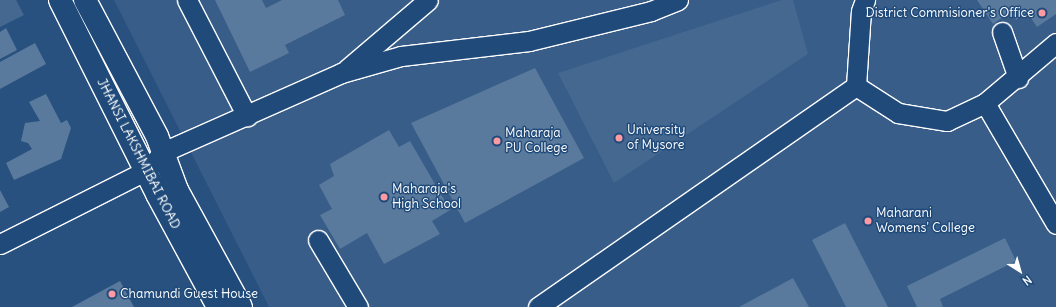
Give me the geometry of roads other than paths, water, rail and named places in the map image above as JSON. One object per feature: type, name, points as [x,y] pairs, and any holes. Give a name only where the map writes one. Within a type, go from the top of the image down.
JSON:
[{"type":"main road","name":"JHANSI LAKSHMIBAI ROAD","points":[[60,0],[218,307]]},
{"type":"main road","name":"JHANSI LAKSHMIBAI ROAD","points":[[85,0],[163,152],[177,190],[241,307]]},
{"type":"street","points":[[187,0],[247,116]]},
{"type":"street","points":[[341,73],[428,0]]},
{"type":"street","points":[[0,244],[147,170],[163,152],[341,73],[401,56],[529,41],[651,11],[678,0]]},
{"type":"street","points":[[856,86],[861,11],[865,0]]},
{"type":"street","points":[[1002,32],[1018,78]]},
{"type":"street","points":[[856,86],[898,114],[947,121],[985,103],[1018,78],[1056,43]]},
{"type":"street","points":[[538,307],[856,86]]},
{"type":"street","points":[[985,103],[1056,224]]},
{"type":"street","points":[[318,240],[358,307]]},
{"type":"place","name":"District Commisioner's Office","points":[[1042,13]]},
{"type":"place","name":"University of Mysore","points":[[619,138]]},
{"type":"place","name":"Maharaja PU College","points":[[497,141]]},
{"type":"place","name":"Maharaja's High School","points":[[384,197]]},
{"type":"place","name":"Maharani Womens' College","points":[[868,221]]},
{"type":"place","name":"Chamundi Guest House","points":[[112,294]]}]
